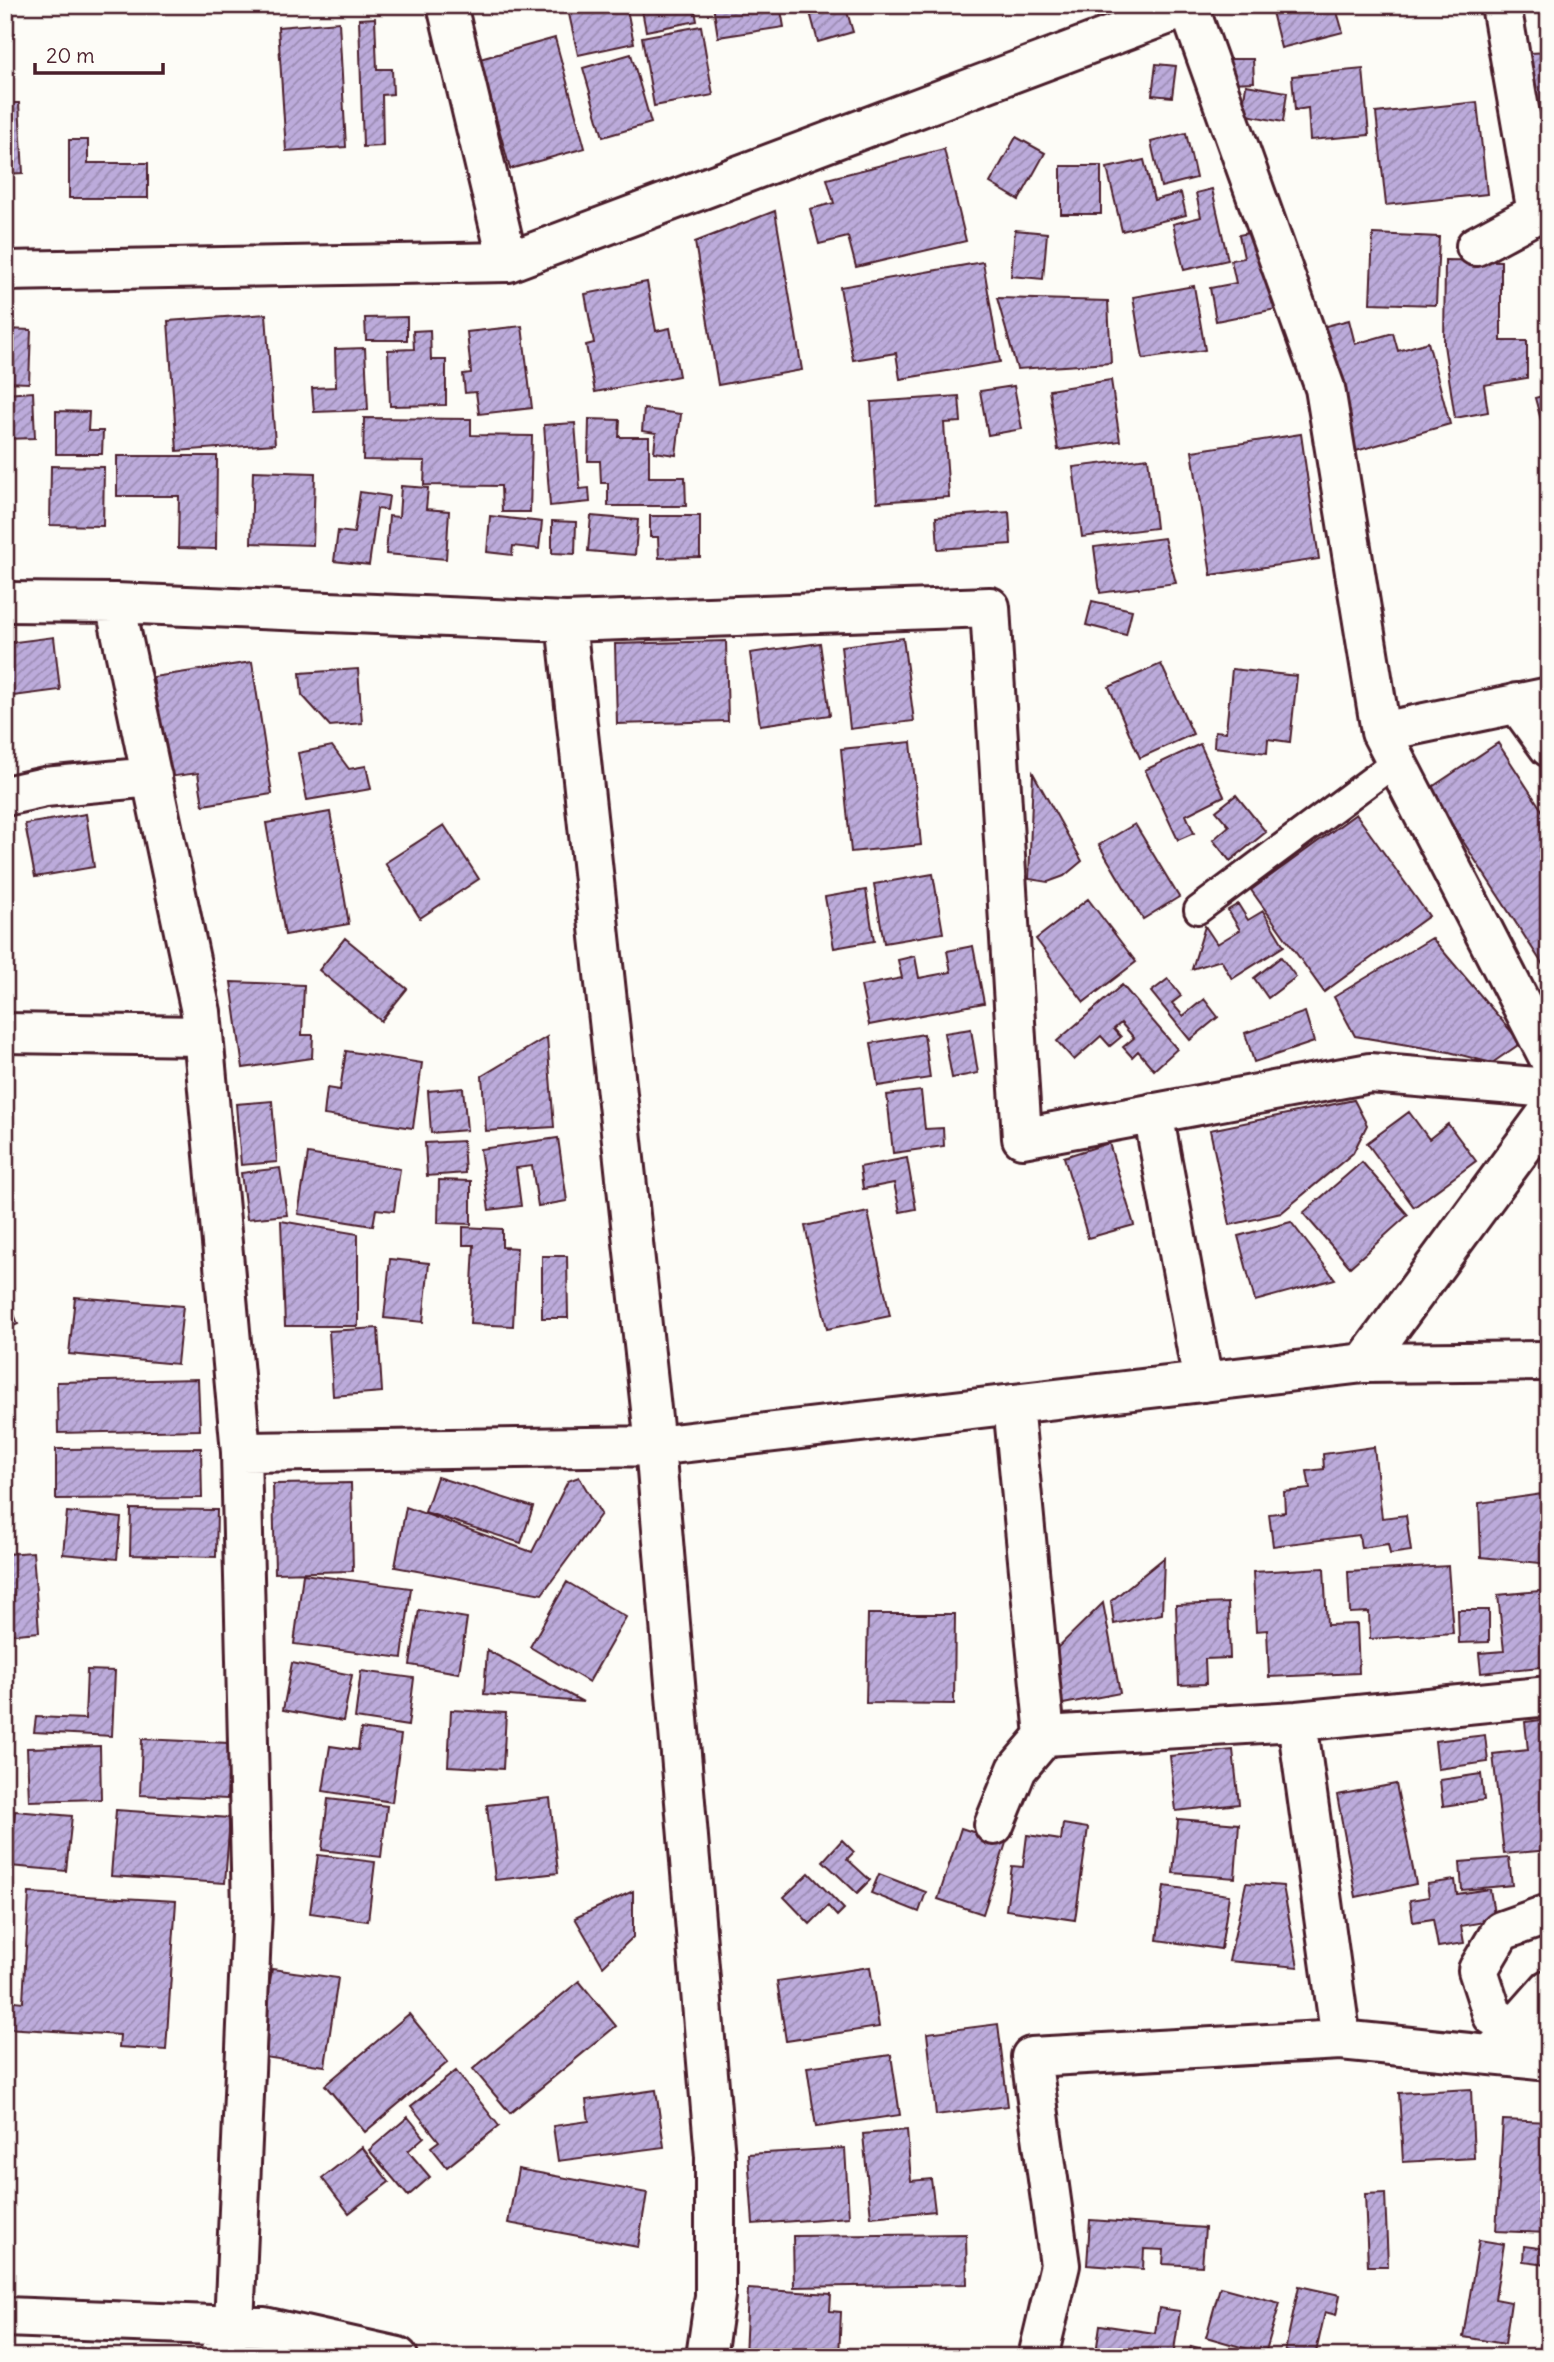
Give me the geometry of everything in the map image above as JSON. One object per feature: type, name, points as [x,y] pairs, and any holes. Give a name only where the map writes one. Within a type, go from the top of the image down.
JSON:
[{"type":"street","points":[[447,5],[508,262]]},
{"type":"street","points":[[1476,246],[1537,214],[1501,5]]},
{"type":"street","points":[[5,271],[508,262],[1189,6],[1325,388],[1389,746],[1549,1058]]},
{"type":"street","points":[[5,602],[116,603],[566,622],[990,607],[1022,1138],[1370,1073],[1549,1088]]},
{"type":"street","points":[[116,603],[201,1012],[240,1452],[252,1910],[226,2341]]},
{"type":"street","points":[[566,622],[655,1446],[715,2157],[715,2296],[706,2357]]},
{"type":"street","points":[[1389,746],[1533,700],[1549,747]]},
{"type":"street","points":[[5,796],[45,787],[152,777]]},
{"type":"street","points":[[5,1033],[203,1036]]},
{"type":"street","points":[[1364,1363],[1549,1111]]},
{"type":"street","points":[[1153,1113],[1203,1382]]},
{"type":"street","points":[[240,1452],[655,1446],[1364,1363],[1549,1361]]},
{"type":"street","points":[[994,1825],[1017,1769],[1045,1736],[1013,1404]]},
{"type":"street","points":[[1045,1736],[1297,1721],[1549,1696]]},
{"type":"street","points":[[1297,1721],[1341,2040]]},
{"type":"street","points":[[1549,1914],[1501,1931],[1478,1969],[1502,2042],[1549,2061]]},
{"type":"street","points":[[1502,2042],[1549,1989]]},
{"type":"street","points":[[1038,2357],[1060,2265],[1031,2057],[1341,2040],[1549,2045]]},
{"type":"street","points":[[5,2317],[226,2341],[264,2327],[398,2357]]},
{"type":"lane","points":[[1198,911],[1389,746]]},
{"type":"building","points":[[567,5],[626,5],[634,43],[578,55]]},
{"type":"building","points":[[641,5],[694,5],[697,21],[646,31]]},
{"type":"building","points":[[713,5],[780,5],[784,27],[718,37]]},
{"type":"building","points":[[808,5],[845,5],[853,32],[818,42]]},
{"type":"building","points":[[1297,5],[1335,5],[1343,32],[1281,48],[1272,12]]},
{"type":"building","points":[[375,18],[377,69],[392,69],[393,94],[382,95],[383,146],[363,147],[359,19]]},
{"type":"building","points":[[339,22],[346,147],[286,151],[278,27]]},
{"type":"building","points":[[701,26],[713,95],[654,106],[642,37]]},
{"type":"building","points":[[5,29],[7,81],[5,81]]},
{"type":"building","points":[[555,38],[585,148],[510,169],[480,59]]},
{"type":"building","points":[[1549,52],[1549,145],[1535,146],[1530,53]]},
{"type":"building","points":[[631,54],[651,123],[603,137],[583,68]]},
{"type":"building","points":[[1229,59],[1253,59],[1254,82],[1230,83]]},
{"type":"building","points":[[1156,64],[1176,66],[1172,97],[1152,95]]},
{"type":"building","points":[[1363,69],[1369,135],[1310,140],[1308,108],[1295,110],[1292,76]]},
{"type":"building","points":[[1246,85],[1287,92],[1283,122],[1242,114]]},
{"type":"building","points":[[1477,102],[1487,194],[1386,205],[1376,113]]},
{"type":"building","points":[[5,103],[19,103],[23,173],[5,174]]},
{"type":"building","points":[[1186,133],[1196,178],[1161,187],[1151,142]]},
{"type":"building","points":[[1016,137],[1045,153],[1019,200],[990,183]]},
{"type":"building","points":[[69,140],[88,140],[88,163],[148,163],[148,198],[69,198]]},
{"type":"building","points":[[944,149],[966,241],[856,267],[848,237],[819,244],[810,209],[834,203],[827,179]]},
{"type":"building","points":[[1144,160],[1154,200],[1181,193],[1186,215],[1122,231],[1107,168]]},
{"type":"building","points":[[1061,166],[1101,166],[1101,214],[1061,214]]},
{"type":"building","points":[[1212,189],[1228,260],[1184,270],[1173,224],[1201,217],[1196,193]]},
{"type":"building","points":[[775,211],[802,370],[718,385],[695,242]]},
{"type":"building","points":[[1015,230],[1047,233],[1043,279],[1011,276]]},
{"type":"building","points":[[1262,230],[1276,309],[1216,321],[1210,288],[1236,283],[1231,260],[1244,258],[1239,235]]},
{"type":"building","points":[[1373,234],[1439,237],[1436,305],[1370,303]]},
{"type":"building","points":[[1445,260],[1501,261],[1501,341],[1527,341],[1527,378],[1484,385],[1488,412],[1455,418],[1444,345]]},
{"type":"building","points":[[983,262],[1000,362],[900,379],[896,353],[853,360],[840,287]]},
{"type":"building","points":[[647,282],[656,331],[670,328],[679,376],[595,392],[586,345],[594,343],[585,294]]},
{"type":"building","points":[[1194,286],[1205,350],[1143,359],[1133,297]]},
{"type":"building","points":[[997,298],[1108,301],[1111,363],[1017,369]]},
{"type":"building","points":[[266,314],[275,444],[177,451],[168,321]]},
{"type":"building","points":[[407,317],[407,340],[366,340],[365,318]]},
{"type":"building","points":[[1349,320],[1355,344],[1393,333],[1398,351],[1428,342],[1450,424],[1356,451],[1322,327]]},
{"type":"building","points":[[522,326],[532,408],[479,414],[476,392],[465,393],[463,374],[471,373],[467,332]]},
{"type":"building","points":[[5,329],[31,330],[29,383],[5,382]]},
{"type":"building","points":[[430,330],[431,360],[446,360],[446,405],[390,406],[388,350],[414,349],[413,331]]},
{"type":"building","points":[[365,348],[368,410],[314,412],[312,388],[336,387],[335,349]]},
{"type":"building","points":[[1111,380],[1120,441],[1058,450],[1049,390]]},
{"type":"building","points":[[1014,386],[1022,429],[988,435],[980,391]]},
{"type":"building","points":[[33,392],[35,438],[5,439],[5,394]]},
{"type":"building","points":[[1549,394],[1549,418],[1541,420],[1535,398]]},
{"type":"building","points":[[959,396],[961,422],[944,423],[949,497],[877,502],[871,402]]},
{"type":"building","points":[[644,409],[681,414],[676,455],[654,452],[656,433],[642,431]]},
{"type":"building","points":[[56,411],[89,412],[88,431],[103,431],[102,454],[56,454]]},
{"type":"building","points":[[364,418],[471,419],[471,435],[532,436],[530,512],[502,512],[501,486],[424,485],[425,461],[363,460]]},
{"type":"building","points":[[589,419],[620,420],[619,437],[649,437],[649,477],[685,477],[686,506],[608,506],[608,483],[601,483],[600,461],[588,461]]},
{"type":"building","points":[[575,423],[580,489],[589,488],[590,502],[550,506],[544,425]]},
{"type":"building","points":[[1301,434],[1319,559],[1211,575],[1192,451]]},
{"type":"building","points":[[117,456],[217,456],[216,549],[178,548],[179,496],[117,496]]},
{"type":"building","points":[[1148,458],[1156,528],[1082,537],[1073,467]]},
{"type":"building","points":[[51,466],[104,467],[103,526],[50,525]]},
{"type":"building","points":[[253,471],[315,473],[313,545],[251,543]]},
{"type":"building","points":[[401,486],[428,488],[426,509],[449,511],[446,559],[386,554],[389,516],[399,517]]},
{"type":"building","points":[[360,492],[389,496],[387,510],[377,509],[369,565],[334,561],[338,531],[354,533]]},
{"type":"building","points":[[1009,512],[1011,544],[938,549],[936,517]]},
{"type":"building","points":[[490,516],[542,522],[539,549],[513,546],[512,555],[487,552]]},
{"type":"building","points":[[591,516],[638,520],[635,555],[588,551]]},
{"type":"building","points":[[650,516],[700,516],[700,557],[659,558],[658,537],[650,537]]},
{"type":"building","points":[[552,521],[576,522],[575,554],[552,553]]},
{"type":"building","points":[[1164,538],[1176,583],[1100,593],[1094,547]]},
{"type":"building","points":[[1092,601],[1132,610],[1126,635],[1086,625]]},
{"type":"building","points":[[7,635],[8,643],[54,637],[60,690],[5,697]]},
{"type":"building","points":[[903,638],[914,721],[850,729],[841,646]]},
{"type":"building","points":[[726,641],[728,721],[617,724],[615,644]]},
{"type":"building","points":[[820,643],[830,715],[760,725],[750,653]]},
{"type":"building","points":[[252,662],[272,794],[203,805],[198,773],[168,777],[153,677]]},
{"type":"building","points":[[1161,664],[1193,734],[1140,758],[1109,687]]},
{"type":"building","points":[[358,669],[362,723],[330,726],[302,695],[300,673]]},
{"type":"building","points":[[1232,669],[1297,676],[1290,742],[1268,739],[1267,753],[1214,747],[1215,731],[1226,732]]},
{"type":"building","points":[[911,742],[921,845],[851,852],[841,749]]},
{"type":"building","points":[[1498,743],[1549,821],[1549,974],[1429,789]]},
{"type":"building","points":[[1200,744],[1224,796],[1186,815],[1194,833],[1178,840],[1145,770]]},
{"type":"building","points":[[332,746],[349,769],[366,766],[371,789],[307,800],[298,753]]},
{"type":"building","points":[[1033,773],[1082,861],[1064,876],[1048,882],[1029,879]]},
{"type":"building","points":[[1236,795],[1266,832],[1230,861],[1213,840],[1229,826],[1216,811]]},
{"type":"building","points":[[330,812],[349,924],[285,935],[266,823]]},
{"type":"building","points":[[86,814],[94,867],[35,877],[25,824]]},
{"type":"building","points":[[1356,814],[1429,916],[1324,992],[1251,890]]},
{"type":"building","points":[[1135,824],[1179,897],[1143,919],[1099,845]]},
{"type":"building","points":[[444,825],[479,879],[420,918],[385,863]]},
{"type":"building","points":[[933,874],[943,933],[884,943],[874,884]]},
{"type":"building","points":[[866,890],[874,941],[834,948],[825,897]]},
{"type":"building","points":[[1088,899],[1136,962],[1084,1002],[1036,939]]},
{"type":"building","points":[[1238,904],[1248,920],[1263,911],[1284,946],[1232,979],[1221,960],[1192,969],[1205,926],[1217,944],[1240,930],[1228,910]]},
{"type":"building","points":[[345,938],[407,989],[381,1021],[319,970]]},
{"type":"building","points":[[1432,938],[1521,1043],[1492,1063],[1449,1052],[1355,1036],[1334,997]]},
{"type":"building","points":[[973,946],[984,1003],[869,1025],[861,986],[902,978],[898,960],[915,956],[919,978],[951,972],[947,951]]},
{"type":"building","points":[[1281,957],[1296,977],[1268,998],[1254,978]]},
{"type":"building","points":[[1168,979],[1181,996],[1172,1003],[1183,1016],[1204,999],[1218,1017],[1190,1040],[1151,992]]},
{"type":"building","points":[[231,982],[304,985],[302,1035],[313,1035],[312,1058],[243,1068]]},
{"type":"building","points":[[1122,985],[1177,1049],[1154,1070],[1138,1051],[1132,1057],[1123,1047],[1134,1038],[1121,1023],[1114,1029],[1121,1037],[1110,1046],[1101,1036],[1074,1060],[1057,1041]]},
{"type":"building","points":[[1305,1012],[1314,1042],[1254,1062],[1245,1033]]},
{"type":"building","points":[[971,1029],[978,1073],[952,1078],[944,1033]]},
{"type":"building","points":[[924,1034],[930,1078],[878,1086],[871,1043]]},
{"type":"building","points":[[547,1037],[554,1127],[486,1131],[482,1076]]},
{"type":"building","points":[[346,1051],[422,1063],[413,1128],[324,1115],[327,1088],[340,1090]]},
{"type":"building","points":[[463,1088],[467,1130],[431,1133],[428,1091]]},
{"type":"building","points":[[921,1091],[925,1129],[943,1128],[944,1146],[893,1153],[887,1095]]},
{"type":"building","points":[[1354,1100],[1367,1125],[1353,1153],[1281,1213],[1230,1225],[1210,1130]]},
{"type":"building","points":[[272,1101],[277,1162],[241,1165],[236,1104]]},
{"type":"building","points":[[1409,1112],[1429,1139],[1448,1124],[1476,1161],[1414,1207],[1367,1143]]},
{"type":"building","points":[[558,1138],[567,1201],[538,1206],[532,1166],[516,1168],[521,1206],[489,1210],[480,1149]]},
{"type":"building","points":[[463,1141],[465,1173],[427,1176],[425,1143]]},
{"type":"building","points":[[1109,1143],[1134,1225],[1088,1238],[1064,1157]]},
{"type":"building","points":[[308,1154],[400,1169],[394,1211],[376,1209],[373,1226],[298,1214]]},
{"type":"building","points":[[907,1158],[916,1209],[900,1212],[894,1183],[863,1189],[860,1167]]},
{"type":"building","points":[[1362,1162],[1408,1215],[1350,1267],[1303,1213]]},
{"type":"building","points":[[280,1168],[287,1215],[247,1219],[241,1173]]},
{"type":"building","points":[[439,1180],[471,1181],[471,1224],[438,1223]]},
{"type":"building","points":[[868,1212],[890,1316],[827,1329],[805,1226]]},
{"type":"building","points":[[281,1221],[358,1234],[358,1326],[285,1326]]},
{"type":"building","points":[[1291,1222],[1335,1279],[1255,1301],[1238,1236]]},
{"type":"building","points":[[463,1227],[502,1229],[502,1247],[517,1248],[513,1326],[470,1324],[474,1245],[463,1245]]},
{"type":"building","points":[[542,1256],[567,1256],[568,1318],[542,1318]]},
{"type":"building","points":[[390,1259],[429,1263],[423,1322],[384,1318]]},
{"type":"building","points":[[5,1293],[18,1324],[5,1330]]},
{"type":"building","points":[[75,1297],[183,1306],[177,1364],[69,1354]]},
{"type":"building","points":[[378,1328],[382,1392],[333,1396],[329,1331]]},
{"type":"building","points":[[198,1379],[200,1430],[58,1433],[57,1382]]},
{"type":"building","points":[[1374,1447],[1382,1518],[1406,1515],[1411,1551],[1390,1554],[1388,1544],[1361,1548],[1359,1535],[1273,1546],[1269,1514],[1285,1512],[1284,1492],[1310,1489],[1307,1471],[1324,1469],[1323,1454]]},
{"type":"building","points":[[201,1448],[202,1498],[56,1499],[56,1449]]},
{"type":"building","points":[[437,1477],[533,1507],[521,1543],[425,1512]]},
{"type":"building","points":[[579,1477],[601,1514],[542,1594],[395,1567],[406,1507],[532,1552],[568,1481]]},
{"type":"building","points":[[351,1483],[353,1571],[275,1573],[273,1484]]},
{"type":"building","points":[[1549,1493],[1549,1564],[1481,1557],[1479,1503]]},
{"type":"building","points":[[131,1509],[217,1510],[216,1557],[130,1555]]},
{"type":"building","points":[[67,1512],[121,1518],[117,1559],[63,1554]]},
{"type":"building","points":[[33,1552],[39,1632],[5,1635],[5,1554]]},
{"type":"building","points":[[1164,1558],[1162,1614],[1114,1624],[1111,1601]]},
{"type":"building","points":[[1448,1566],[1453,1633],[1370,1639],[1369,1612],[1350,1613],[1348,1572]]},
{"type":"building","points":[[1324,1568],[1327,1625],[1357,1624],[1359,1673],[1269,1677],[1267,1630],[1256,1631],[1253,1572]]},
{"type":"building","points":[[303,1574],[411,1588],[402,1658],[294,1644]]},
{"type":"building","points":[[567,1582],[626,1617],[589,1682],[530,1647]]},
{"type":"building","points":[[1549,1590],[1549,1666],[1481,1673],[1479,1653],[1504,1651],[1498,1595]]},
{"type":"building","points":[[1103,1603],[1120,1693],[1058,1705],[1049,1656]]},
{"type":"building","points":[[1228,1603],[1230,1658],[1205,1659],[1206,1684],[1179,1685],[1176,1605]]},
{"type":"building","points":[[419,1610],[467,1618],[459,1673],[410,1665]]},
{"type":"building","points":[[1458,1610],[1489,1610],[1489,1642],[1459,1643]]},
{"type":"building","points":[[868,1614],[955,1614],[954,1704],[866,1703]]},
{"type":"building","points":[[487,1650],[583,1702],[484,1694]]},
{"type":"building","points":[[292,1663],[352,1675],[343,1721],[283,1710]]},
{"type":"building","points":[[87,1670],[115,1671],[112,1736],[34,1732],[36,1717],[85,1719]]},
{"type":"building","points":[[361,1671],[414,1678],[408,1726],[355,1718]]},
{"type":"building","points":[[451,1710],[506,1713],[503,1769],[448,1766]]},
{"type":"building","points":[[13,1719],[11,1757],[5,1758],[5,1720]]},
{"type":"building","points":[[1549,1719],[1549,1850],[1504,1854],[1493,1754],[1528,1750],[1525,1722]]},
{"type":"building","points":[[361,1729],[401,1735],[392,1802],[323,1791],[330,1746],[358,1750]]},
{"type":"building","points":[[1485,1735],[1488,1762],[1438,1769],[1435,1741]]},
{"type":"building","points":[[142,1739],[229,1743],[227,1799],[140,1795]]},
{"type":"building","points":[[100,1746],[101,1799],[29,1801],[27,1748]]},
{"type":"building","points":[[1233,1750],[1239,1804],[1176,1811],[1170,1756]]},
{"type":"building","points":[[1481,1774],[1484,1800],[1443,1806],[1440,1780]]},
{"type":"building","points":[[1396,1784],[1416,1884],[1356,1897],[1337,1795]]},
{"type":"building","points":[[550,1798],[558,1873],[495,1880],[487,1805]]},
{"type":"building","points":[[328,1799],[387,1806],[381,1857],[322,1850]]},
{"type":"building","points":[[116,1810],[230,1818],[225,1883],[111,1876]]},
{"type":"building","points":[[15,1811],[72,1816],[66,1871],[10,1866]]},
{"type":"building","points":[[1178,1819],[1239,1824],[1235,1878],[1173,1873]]},
{"type":"building","points":[[1063,1824],[1088,1828],[1075,1920],[1006,1910],[1012,1866],[1023,1867],[1027,1835],[1061,1840]]},
{"type":"building","points":[[961,1828],[1006,1843],[983,1914],[938,1899]]},
{"type":"building","points":[[842,1840],[854,1852],[847,1859],[870,1880],[857,1893],[823,1861]]},
{"type":"building","points":[[318,1855],[375,1862],[368,1921],[310,1913]]},
{"type":"building","points":[[1509,1858],[1512,1885],[1462,1890],[1460,1862]]},
{"type":"building","points":[[809,1873],[844,1909],[837,1916],[828,1906],[810,1924],[784,1897]]},
{"type":"building","points":[[879,1874],[926,1892],[919,1912],[871,1893]]},
{"type":"building","points":[[1455,1880],[1457,1894],[1490,1889],[1495,1920],[1461,1926],[1464,1943],[1438,1947],[1433,1919],[1413,1922],[1410,1900],[1429,1897],[1427,1884]]},
{"type":"building","points":[[1246,1883],[1283,1886],[1298,1967],[1229,1961]]},
{"type":"building","points":[[1164,1886],[1229,1895],[1221,1949],[1157,1940]]},
{"type":"building","points":[[633,1891],[633,1937],[603,1966],[575,1918]]},
{"type":"building","points":[[29,1893],[176,1901],[166,2050],[119,2047],[120,2035],[5,2028],[5,2000],[23,2002]]},
{"type":"building","points":[[870,1967],[879,2027],[786,2041],[777,1981]]},
{"type":"building","points":[[272,1969],[338,1978],[325,2066],[258,2056]]},
{"type":"building","points":[[579,1981],[616,2026],[510,2113],[473,2069]]},
{"type":"building","points":[[409,2014],[448,2062],[365,2132],[325,2085]]},
{"type":"building","points":[[998,2024],[1008,2106],[936,2115],[927,2033]]},
{"type":"building","points":[[891,2055],[900,2115],[816,2127],[807,2067]]},
{"type":"building","points":[[456,2071],[499,2126],[447,2167],[431,2147],[439,2141],[411,2106]]},
{"type":"building","points":[[1471,2089],[1474,2158],[1403,2162],[1399,2093]]},
{"type":"building","points":[[656,2090],[664,2147],[558,2161],[553,2126],[589,2121],[586,2100]]},
{"type":"building","points":[[408,2117],[424,2137],[408,2151],[430,2177],[408,2196],[369,2150]]},
{"type":"building","points":[[1503,2120],[1549,2122],[1549,2233],[1496,2231]]},
{"type":"building","points":[[907,2130],[911,2181],[931,2179],[935,2211],[871,2217],[863,2134]]},
{"type":"building","points":[[362,2147],[389,2182],[349,2213],[322,2178]]},
{"type":"building","points":[[845,2148],[849,2217],[753,2224],[748,2154]]},
{"type":"building","points":[[518,2169],[647,2193],[638,2247],[508,2223]]},
{"type":"building","points":[[1385,2193],[1388,2266],[1368,2266],[1365,2194]]},
{"type":"building","points":[[1090,2220],[1205,2228],[1202,2266],[1163,2264],[1164,2250],[1144,2249],[1143,2269],[1087,2265]]},
{"type":"building","points":[[966,2234],[967,2284],[794,2287],[793,2236]]},
{"type":"building","points":[[1479,2240],[1504,2244],[1495,2299],[1511,2302],[1505,2344],[1463,2337]]},
{"type":"building","points":[[1524,2246],[1548,2249],[1546,2264],[1523,2261]]},
{"type":"building","points":[[1299,2286],[1340,2295],[1336,2315],[1325,2312],[1315,2357],[1285,2351]]},
{"type":"building","points":[[1220,2287],[1280,2303],[1265,2354],[1206,2337]]},
{"type":"building","points":[[748,2289],[831,2294],[830,2311],[841,2312],[839,2357],[745,2357]]},
{"type":"building","points":[[1159,2308],[1180,2311],[1173,2357],[1121,2357],[1096,2353],[1100,2325],[1155,2333]]},
{"type":"building","points":[[1191,2346],[1233,2357],[1188,2357]]}]
